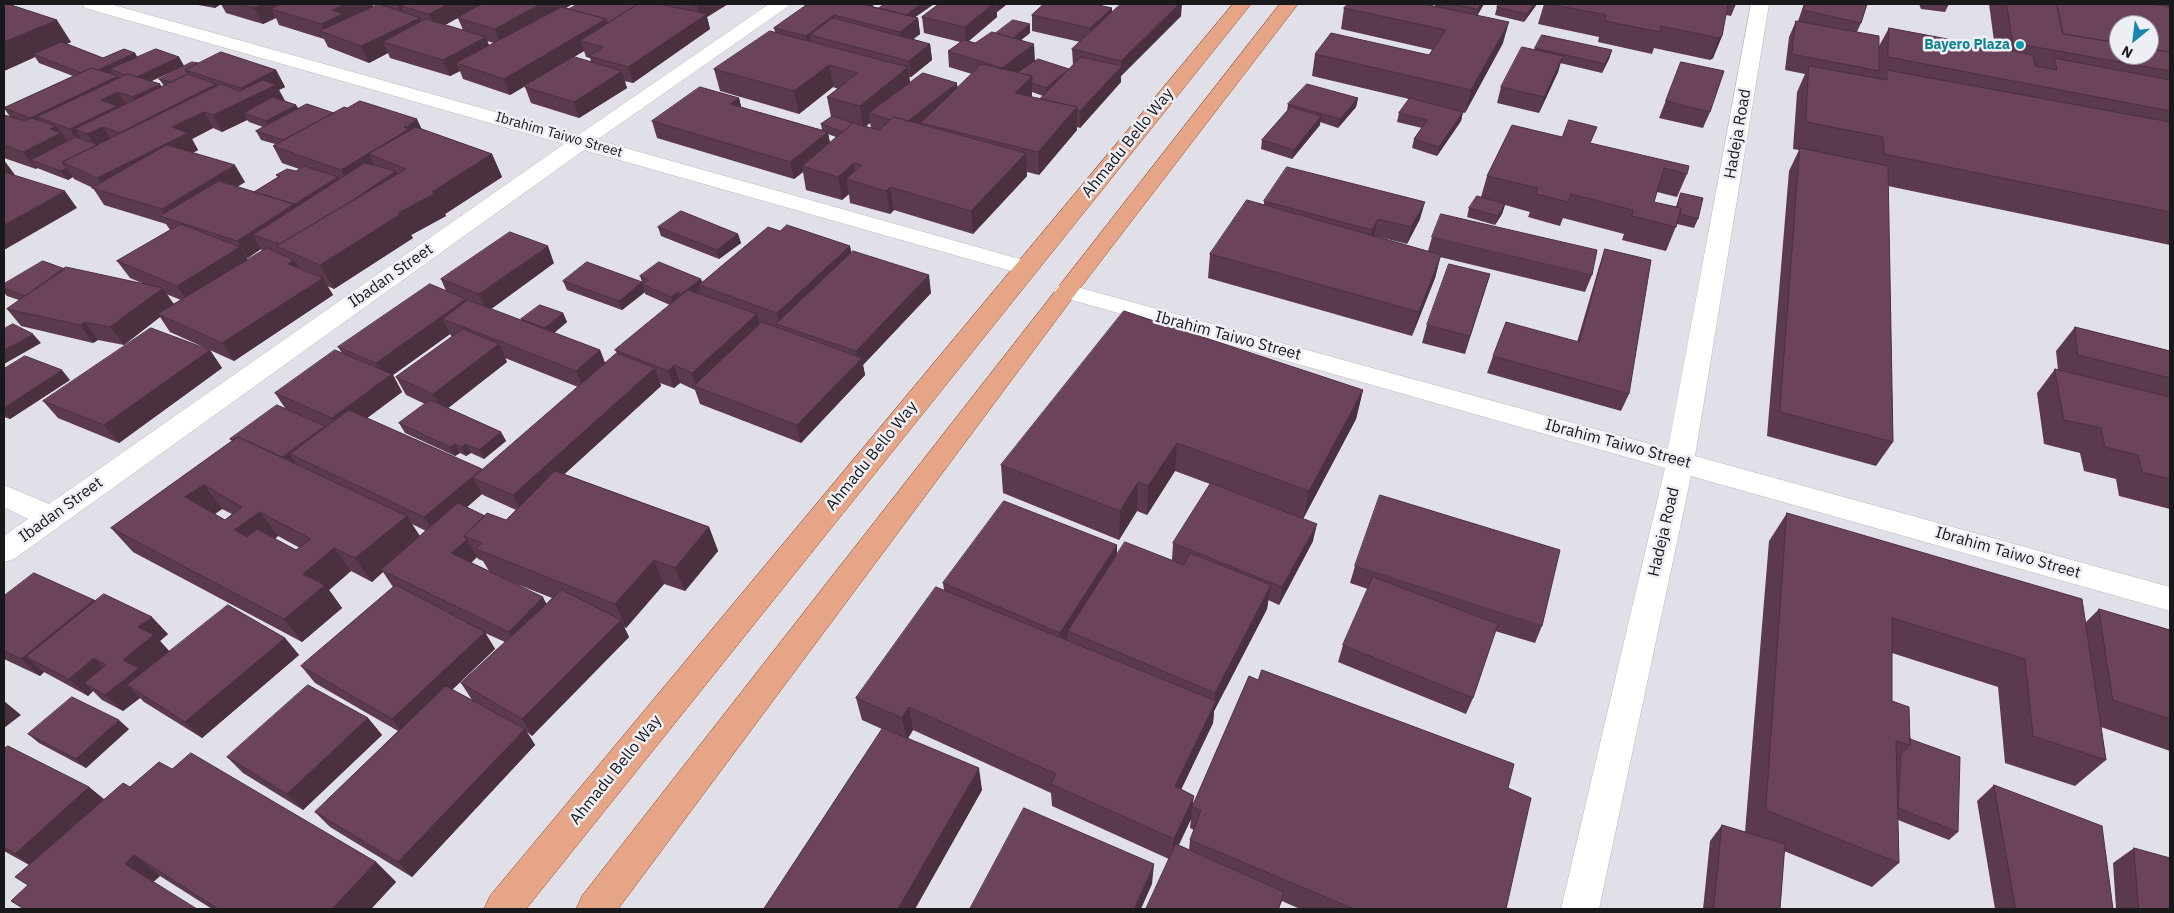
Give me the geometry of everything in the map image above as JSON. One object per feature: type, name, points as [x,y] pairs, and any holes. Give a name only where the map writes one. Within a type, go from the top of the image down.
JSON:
[{"type":"main road","name":"Ahmadu Bello Way","points":[[503,909],[1242,4]]},
{"type":"main road","points":[[595,909],[1066,291],[1289,4]]},
{"type":"street","name":"Ibrahim Taiwo Street","points":[[91,4],[1026,268]]},
{"type":"street","name":"Ibadan Street","points":[[4,551],[581,142],[780,4]]},
{"type":"street","name":"Hadeja Road","points":[[1580,909],[1680,461],[1760,4]]},
{"type":"street","name":"Ibrahim Taiwo Street","points":[[1066,291],[2170,599]]},
{"type":"street","points":[[4,495],[50,517]]},
{"type":"building","points":[[8,4],[57,20],[4,42],[4,6]]},
{"type":"building","points":[[238,4],[264,4],[254,8]]},
{"type":"building","points":[[282,4],[345,4],[332,10],[343,14],[321,24],[271,9]]},
{"type":"building","points":[[379,4],[420,18],[361,46],[320,31]]},
{"type":"building","points":[[406,4],[448,4],[429,14],[401,6]]},
{"type":"building","points":[[485,4],[540,4],[495,29],[458,18]]},
{"type":"building","points":[[578,4],[636,5],[608,23],[606,19],[569,9]]},
{"type":"building","points":[[638,4],[659,4],[707,14],[628,67],[589,56],[603,47],[580,41]]},
{"type":"building","points":[[808,4],[861,4],[918,18],[900,32],[834,15],[806,36],[774,28]]},
{"type":"building","points":[[885,4],[921,4],[906,15],[879,8]]},
{"type":"building","points":[[939,4],[993,4],[965,27],[922,17]]},
{"type":"building","points":[[1044,4],[1094,4],[1112,8],[1090,28],[1032,15]]},
{"type":"building","points":[[1121,4],[1179,4],[1121,61],[1072,49]]},
{"type":"building","points":[[1348,4],[1424,4],[1509,22],[1471,90],[1315,54],[1331,33],[1429,55],[1446,30],[1344,8]]},
{"type":"building","points":[[1451,4],[1481,4],[1478,9]]},
{"type":"building","points":[[1499,4],[1534,4],[1527,14],[1497,7]]},
{"type":"building","points":[[1548,4],[1728,4],[1722,36],[1719,38],[1661,26],[1660,32],[1605,21],[1606,15]]},
{"type":"building","points":[[1805,4],[1867,4],[1861,23],[1803,10]]},
{"type":"building","points":[[2007,4],[2057,4],[2063,34],[2109,41],[2109,60],[2013,43]]},
{"type":"building","points":[[2057,4],[2153,4],[2170,7],[2170,52],[2159,50],[2159,15],[2109,15],[2109,41],[2063,34]]},
{"type":"building","points":[[562,7],[606,19],[504,79],[456,63]]},
{"type":"building","points":[[833,18],[930,44],[909,61],[810,35]]},
{"type":"building","points":[[426,19],[486,37],[443,60],[383,42]]},
{"type":"building","points":[[1013,20],[1030,24],[1013,38],[996,33]]},
{"type":"building","points":[[1796,21],[1879,36],[1879,71],[1792,54]]},
{"type":"building","points":[[1889,28],[2033,55],[2035,66],[2057,70],[2054,58],[2170,80],[2170,111],[1888,57]]},
{"type":"building","points":[[770,31],[908,67],[860,106],[827,97],[858,73],[829,65],[794,91],[714,69]]},
{"type":"building","points":[[992,32],[1034,44],[1002,68],[948,51],[964,40],[975,43]]},
{"type":"building","points":[[1542,35],[1612,50],[1605,64],[1535,48]]},
{"type":"building","points":[[62,42],[103,58],[124,49],[135,53],[98,70],[92,68],[81,73],[33,54]]},
{"type":"building","points":[[1522,47],[1563,56],[1544,97],[1501,87]]},
{"type":"building","points":[[156,49],[179,57],[137,77],[110,69]]},
{"type":"building","points":[[2159,50],[2170,52],[2170,71],[2136,65],[2159,65]]},
{"type":"building","points":[[221,52],[276,70],[241,88],[185,70]]},
{"type":"building","points":[[575,57],[622,71],[574,102],[525,87]]},
{"type":"building","points":[[1081,57],[1122,66],[1080,111],[1077,110],[1077,107],[1040,99]]},
{"type":"building","points":[[1038,59],[1069,69],[1046,88],[1032,83],[1032,76],[1020,73]]},
{"type":"building","points":[[192,62],[198,63],[185,70],[188,74],[172,82],[159,79]]},
{"type":"building","points":[[1681,62],[1724,71],[1710,112],[1666,101]]},
{"type":"building","points":[[982,64],[1032,76],[1015,93],[1077,107],[1038,152],[921,123]]},
{"type":"building","points":[[1809,66],[1887,80],[1887,70],[2170,122],[2170,212],[1884,154],[1883,137],[1806,122]]},
{"type":"building","points":[[92,68],[118,76],[30,118],[4,108]]},
{"type":"building","points":[[923,73],[957,83],[908,121],[894,117],[891,120],[869,113]]},
{"type":"building","points":[[128,74],[160,84],[133,97],[118,92],[101,100],[117,106],[70,129],[37,117]]},
{"type":"building","points":[[188,74],[216,84],[119,133],[103,127],[87,134],[75,129]]},
{"type":"building","points":[[263,80],[276,85],[213,115],[204,112],[172,127],[188,133],[97,178],[62,162],[221,84],[239,91]]},
{"type":"building","points":[[1307,84],[1358,98],[1340,119],[1288,104]]},
{"type":"building","points":[[700,87],[739,98],[730,104],[828,132],[790,162],[652,121]]},
{"type":"building","points":[[273,97],[296,105],[266,121],[244,113]]},
{"type":"building","points":[[1410,98],[1463,112],[1439,147],[1414,139],[1427,120],[1399,113]]},
{"type":"building","points":[[360,101],[417,119],[404,127],[409,129],[341,170],[273,146],[344,107],[347,108]]},
{"type":"building","points":[[307,104],[334,113],[283,140],[256,131]]},
{"type":"building","points":[[1291,107],[1321,116],[1294,150],[1262,140]]},
{"type":"building","points":[[4,115],[25,121],[31,118],[56,126],[50,129],[61,133],[23,152],[4,145]]},
{"type":"building","points":[[833,116],[853,123],[843,132],[821,124]]},
{"type":"building","points":[[894,117],[1026,153],[971,211],[890,187],[886,191],[846,179],[862,165],[854,163],[838,177],[802,166],[853,123],[879,130]]},
{"type":"building","points":[[1569,120],[1597,127],[1590,143],[1689,166],[1687,174],[1664,168],[1654,202],[1681,208],[1676,227],[1632,216],[1633,210],[1571,194],[1568,202],[1536,194],[1538,188],[1487,176],[1512,125],[1562,137]]},
{"type":"building","points":[[416,127],[492,154],[432,192],[436,193],[398,213],[401,214],[320,265],[276,246],[406,169],[369,154]]},
{"type":"building","points":[[76,137],[98,145],[62,162],[66,168],[61,171],[31,160]]},
{"type":"building","points":[[167,145],[235,165],[162,209],[92,188]]},
{"type":"building","points":[[1800,148],[1888,166],[1893,442],[1780,412]]},
{"type":"building","points":[[365,163],[396,171],[350,202],[280,244],[253,235]]},
{"type":"building","points":[[304,166],[338,177],[288,208],[294,204],[254,192],[280,176],[276,175],[287,169],[296,171]]},
{"type":"building","points":[[1287,167],[1425,202],[1411,227],[1378,219],[1372,230],[1264,201]]},
{"type":"building","points":[[4,172],[65,191],[4,225]]},
{"type":"building","points":[[219,181],[294,204],[237,241],[160,216]]},
{"type":"building","points":[[1681,193],[1703,198],[1698,219],[1680,214],[1681,208],[1677,207]]},
{"type":"building","points":[[1477,196],[1505,204],[1498,216],[1469,208]]},
{"type":"building","points":[[1247,200],[1441,255],[1419,312],[1210,254]]},
{"type":"building","points":[[681,211],[738,234],[717,250],[658,227]]},
{"type":"building","points":[[1441,214],[1597,250],[1592,275],[1432,237]]},
{"type":"building","points":[[181,224],[240,247],[177,286],[117,261]]},
{"type":"building","points":[[787,225],[850,246],[777,313],[699,285],[768,227],[780,231]]},
{"type":"building","points":[[510,232],[548,246],[479,294],[441,279]]},
{"type":"building","points":[[267,248],[294,260],[288,264],[323,278],[222,343],[158,314]]},
{"type":"building","points":[[1605,249],[1651,260],[1629,394],[1493,356],[1506,322],[1579,342]]},
{"type":"building","points":[[853,251],[929,275],[856,351],[776,324]]},
{"type":"building","points":[[43,261],[65,269],[25,296],[4,288],[4,284]]},
{"type":"building","points":[[587,262],[642,282],[619,301],[563,281]]},
{"type":"building","points":[[659,262],[701,279],[681,294],[678,292],[671,297],[642,284],[649,280],[640,276]]},
{"type":"building","points":[[1449,264],[1490,274],[1470,336],[1427,325]]},
{"type":"building","points":[[66,267],[163,288],[110,327],[85,322],[80,325],[7,309]]},
{"type":"building","points":[[430,284],[466,299],[376,363],[338,347]]},
{"type":"building","points":[[688,290],[757,314],[692,373],[674,365],[668,371],[615,350]]},
{"type":"building","points":[[468,300],[600,350],[576,371],[443,319]]},
{"type":"building","points":[[540,305],[563,313],[545,328],[521,319]]},
{"type":"building","points":[[1124,311],[1363,390],[1309,491],[1177,443],[1148,486],[1138,482],[1120,511],[1001,465]]},
{"type":"building","points":[[762,322],[862,358],[797,425],[694,386]]},
{"type":"building","points":[[13,324],[33,334],[4,350],[4,329]]},
{"type":"building","points":[[2075,327],[2170,351],[2170,378],[2078,355]]},
{"type":"building","points":[[151,328],[210,350],[104,425],[43,401]]},
{"type":"building","points":[[463,329],[499,344],[433,394],[396,377]]},
{"type":"building","points":[[335,350],[392,374],[332,418],[275,393]]},
{"type":"building","points":[[617,353],[655,368],[513,495],[473,478]]},
{"type":"building","points":[[25,356],[62,370],[4,408],[4,369]]},
{"type":"building","points":[[2055,369],[2170,397],[2170,479],[2142,472],[2138,455],[2105,447],[2101,428],[2064,420]]},
{"type":"building","points":[[430,400],[501,432],[479,450],[466,444],[461,447],[455,444],[450,447],[399,423]]},
{"type":"building","points":[[277,405],[325,426],[282,457],[238,437],[233,440],[230,439]]},
{"type":"building","points":[[349,410],[482,469],[424,517],[290,454]]},
{"type":"building","points":[[238,437],[407,516],[355,558],[334,548],[303,574],[325,585],[284,619],[111,528]],"holes":[[[204,485],[242,507],[225,520],[185,497]],[[260,512],[311,539],[296,550],[257,529],[247,537],[235,530]]]},
{"type":"building","points":[[555,471],[709,527],[675,568],[654,560],[615,604],[476,549],[482,543],[464,536],[487,513],[506,520]]},
{"type":"building","points":[[1211,483],[1317,524],[1282,587],[1173,543]]},
{"type":"building","points":[[1380,495],[1560,550],[1542,626],[1355,566]]},
{"type":"building","points":[[1004,501],[1117,545],[1060,633],[943,583]]},
{"type":"building","points":[[458,503],[485,516],[464,536],[467,540],[451,553],[543,597],[509,632],[381,570]]},
{"type":"building","points":[[1787,513],[2082,599],[2106,760],[2033,736],[2025,659],[1892,618],[1892,701],[1909,707],[1910,745],[1896,741],[1899,863],[1766,810]]},
{"type":"building","points":[[1125,542],[1184,565],[1190,553],[1271,585],[1215,693],[1068,631]]},
{"type":"building","points":[[34,573],[94,600],[21,659],[4,651],[4,596]]},
{"type":"building","points":[[1373,577],[1498,624],[1473,698],[1343,645]]},
{"type":"building","points":[[396,585],[485,632],[392,719],[301,666]]},
{"type":"building","points":[[936,587],[1216,701],[1175,786],[1194,796],[1174,839],[1051,784],[1056,774],[909,707],[902,718],[856,698]]},
{"type":"building","points":[[562,590],[621,620],[522,719],[461,683]]},
{"type":"building","points":[[104,594],[152,617],[138,627],[154,635],[123,660],[139,668],[105,695],[84,683],[106,665],[94,658],[69,679],[26,657]]},
{"type":"building","points":[[228,605],[285,638],[185,722],[127,685]]},
{"type":"building","points":[[2099,609],[2170,630],[2170,719],[2113,700]]},
{"type":"building","points":[[1262,670],[1514,764],[1508,788],[1531,798],[1506,909],[1354,909],[1190,840],[1201,810],[1192,807],[1249,676],[1258,680]]},
{"type":"building","points":[[308,685],[368,718],[287,794],[227,757]]},
{"type":"building","points":[[446,686],[525,729],[398,862],[315,812]]},
{"type":"building","points":[[72,697],[119,720],[76,759],[28,734]]},
{"type":"building","points":[[883,728],[979,768],[898,909],[764,909]]},
{"type":"building","points":[[1910,739],[1960,757],[1958,832],[1898,808],[1901,754],[1910,745]]},
{"type":"building","points":[[8,746],[89,787],[15,854],[4,847],[4,749]]},
{"type":"building","points":[[191,753],[376,862],[332,909],[218,909],[134,855],[125,864],[197,909],[24,909],[11,901],[28,885],[15,877],[123,783],[130,787],[159,762],[172,769]]},
{"type":"building","points":[[1994,785],[2102,826],[2113,909],[2016,909]]},
{"type":"building","points":[[1024,808],[1154,864],[1134,909],[970,909]]},
{"type":"building","points":[[1722,825],[1785,844],[1780,909],[1714,909]]},
{"type":"building","points":[[1176,844],[1284,892],[1278,909],[1146,909]]},
{"type":"building","points":[[2134,848],[2170,858],[2170,909],[2139,909]]},
{"type":"place","name":"Bayero Plaza","points":[[2020,45]]}]
